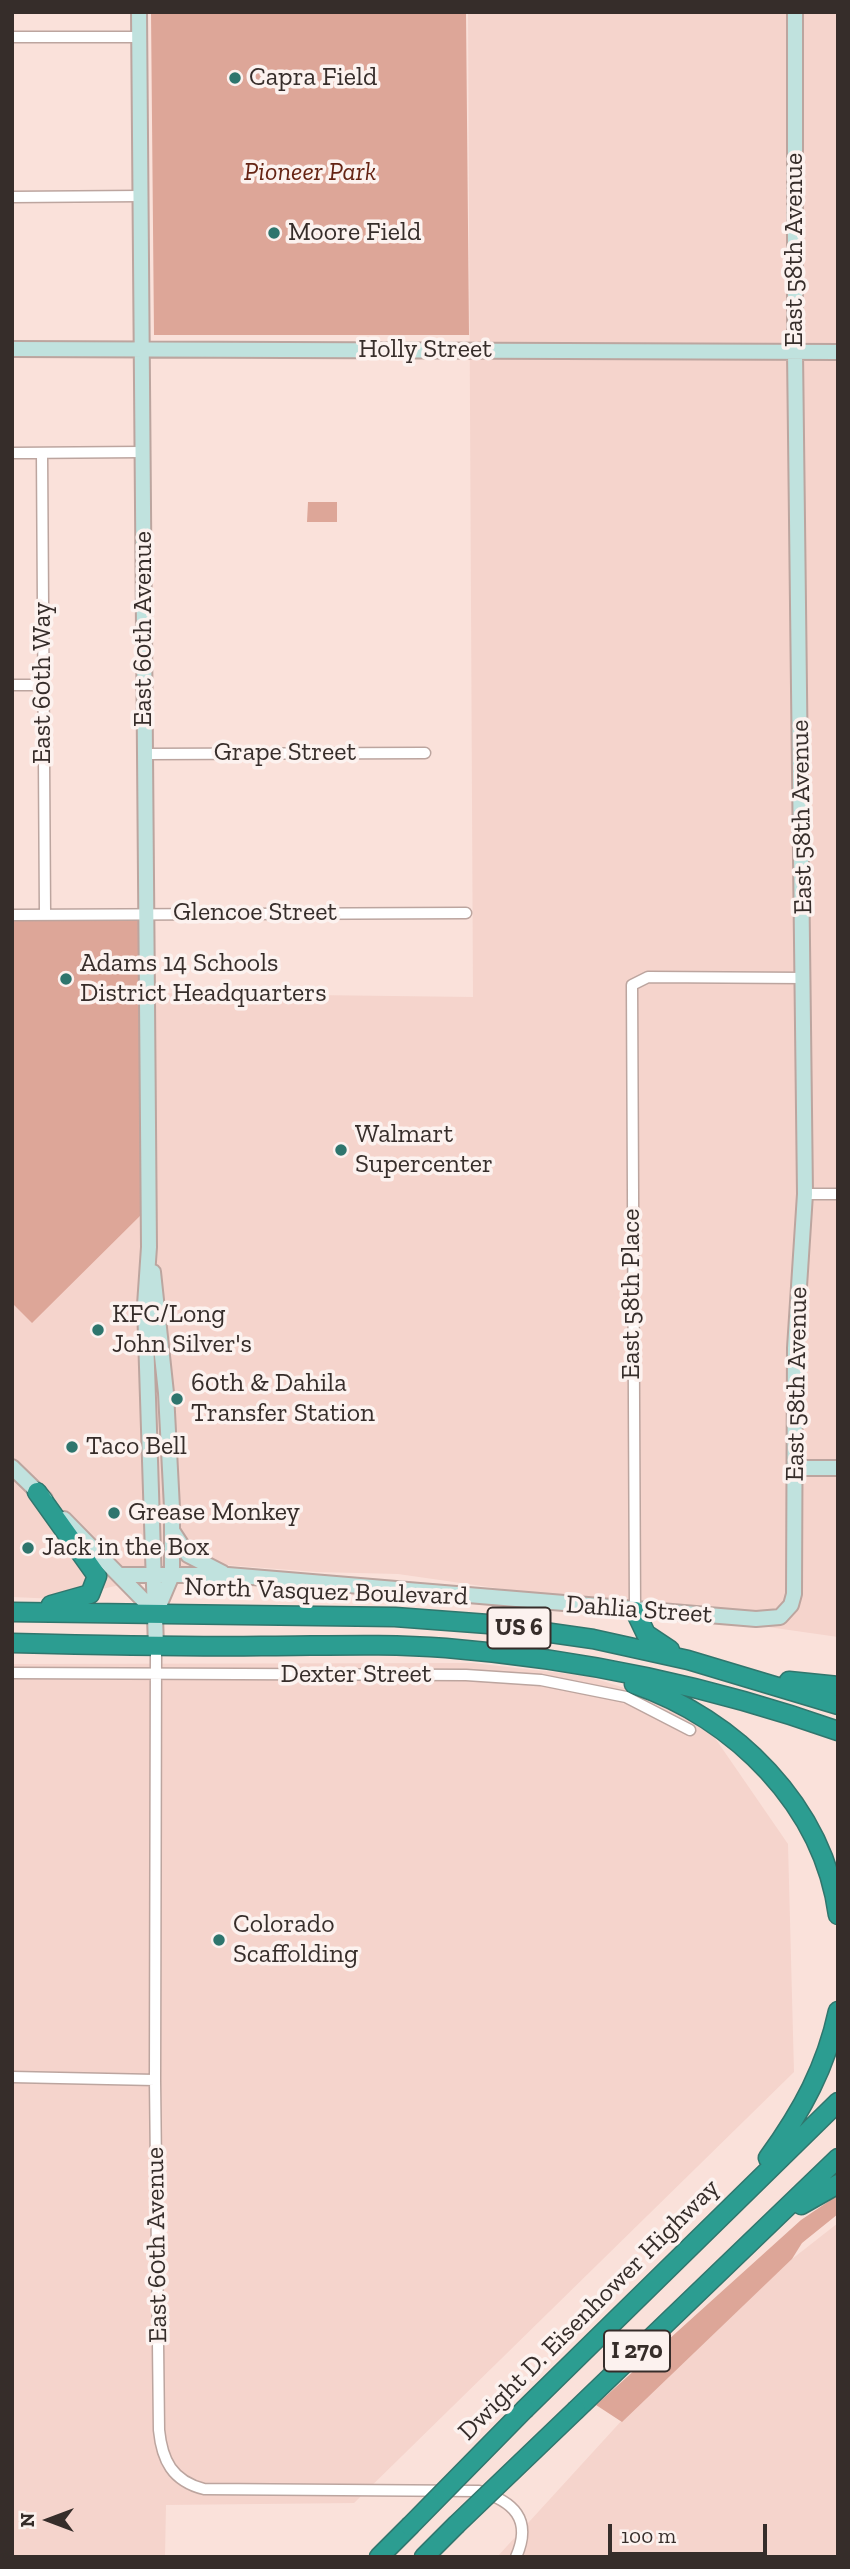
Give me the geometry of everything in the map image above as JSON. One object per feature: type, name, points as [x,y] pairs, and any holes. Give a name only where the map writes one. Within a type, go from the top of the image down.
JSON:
[{"type":"highway","points":[[12,1611],[86,1597],[93,1592],[97,1582],[96,1571],[89,1560],[37,1492]]},
{"type":"highway","name":"North Vasquez Boulevard","points":[[12,1611],[437,1619],[549,1632],[699,1662],[838,1705]]},
{"type":"highway","points":[[635,1611],[646,1634],[655,1642],[699,1662]]},
{"type":"highway","name":"North Vasquez Boulevard","points":[[12,1643],[156,1647],[444,1648],[632,1673],[724,1695],[838,1731]]},
{"type":"highway","points":[[557,1661],[664,1695],[692,1708],[738,1741],[774,1777],[804,1821],[829,1878],[838,1915]]},
{"type":"highway","points":[[755,1678],[838,1686]]},
{"type":"highway","points":[[727,2209],[775,2148],[809,2097],[828,2051],[838,2011]]},
{"type":"highway","name":"Dwight D. Eisenhower Highway","points":[[379,2557],[525,2409],[838,2102]]},
{"type":"highway","name":"I 270","points":[[425,2557],[838,2158]]},
{"type":"highway","points":[[757,2235],[814,2196],[838,2184]]},
{"type":"street","name":"East 60th Avenue","points":[[139,12],[144,349],[149,1247],[145,1306],[156,1613],[155,2080],[159,2430],[162,2453],[168,2467],[185,2482],[204,2489],[479,2491],[508,2501],[517,2513],[521,2537],[516,2557]]},
{"type":"street","name":"East 58th Avenue","points":[[780,1617],[791,1605],[794,1594],[795,1348],[805,1195],[795,352],[795,12]]},
{"type":"street","points":[[12,37],[139,37]]},
{"type":"street","points":[[12,197],[141,196]]},
{"type":"street","name":"Holly Street","points":[[12,349],[838,352]]},
{"type":"street","points":[[12,453],[143,453]]},
{"type":"street","name":"East 60th Way","points":[[42,453],[45,913]]},
{"type":"street","points":[[12,685],[43,685]]},
{"type":"street","name":"Grape Street","points":[[145,754],[425,753]]},
{"type":"street","name":"Glencoe Street","points":[[12,915],[466,913]]},
{"type":"street","name":"East 58th Place","points":[[635,1611],[630,993],[638,979],[648,977],[804,978]]},
{"type":"street","points":[[805,1195],[838,1194]]},
{"type":"street","name":"East 60th Avenue","points":[[149,1247],[167,1403],[172,1527],[172,1575],[156,1613]]},
{"type":"street","points":[[12,1467],[156,1613]]},
{"type":"street","points":[[795,1468],[838,1468]]},
{"type":"street","points":[[172,1527],[188,1555],[228,1576]]},
{"type":"street","name":"Dahlia Street","points":[[120,1575],[228,1576],[635,1611],[771,1620],[780,1617]]},
{"type":"street","name":"Dexter Street","points":[[12,1673],[466,1675],[541,1680],[626,1697],[690,1730]]},
{"type":"street","points":[[12,2077],[155,2080]]},
{"type":"shaded area","points":[[468,12],[838,12],[838,1637],[398,1574],[317,1572],[212,1564],[58,1599],[12,1597],[12,1303],[32,1322],[151,993],[473,997]]},
{"type":"shaded area","points":[[473,1663],[587,1676],[659,1699],[715,1738],[788,1844],[794,2072],[354,2503],[166,2505],[165,2557],[12,2557],[12,1664]]},
{"type":"shaded area","points":[[838,2223],[838,2557],[497,2557],[624,2418],[792,2259]]},
{"type":"green space","name":"Pioneer Park","points":[[151,12],[466,12],[469,335],[154,335]]},
{"type":"green space","points":[[308,502],[337,502],[337,522],[307,522]]},
{"type":"green space","points":[[147,913],[149,1207],[32,1323],[12,1303],[12,915]]},
{"type":"green space","points":[[838,2195],[838,2214],[802,2243],[792,2259],[622,2422],[596,2405],[801,2220]]},
{"type":"place","name":"Capra Field","points":[[235,78]]},
{"type":"place","name":"Moore Field","points":[[274,233]]},
{"type":"place","name":"Adams 14 Schools District Headquarters","points":[[66,979]]},
{"type":"place","name":"Walmart Supercenter","points":[[341,1150]]},
{"type":"place","name":"KFC/Long John Silver's","points":[[98,1330]]},
{"type":"place","name":"60th & Dahila Transfer Station","points":[[177,1399]]},
{"type":"place","name":"Taco Bell","points":[[72,1447]]},
{"type":"place","name":"Grease Monkey","points":[[114,1513]]},
{"type":"place","name":"Jack in the Box","points":[[28,1548]]},
{"type":"place","name":"Colorado Scaffolding","points":[[219,1940]]}]
